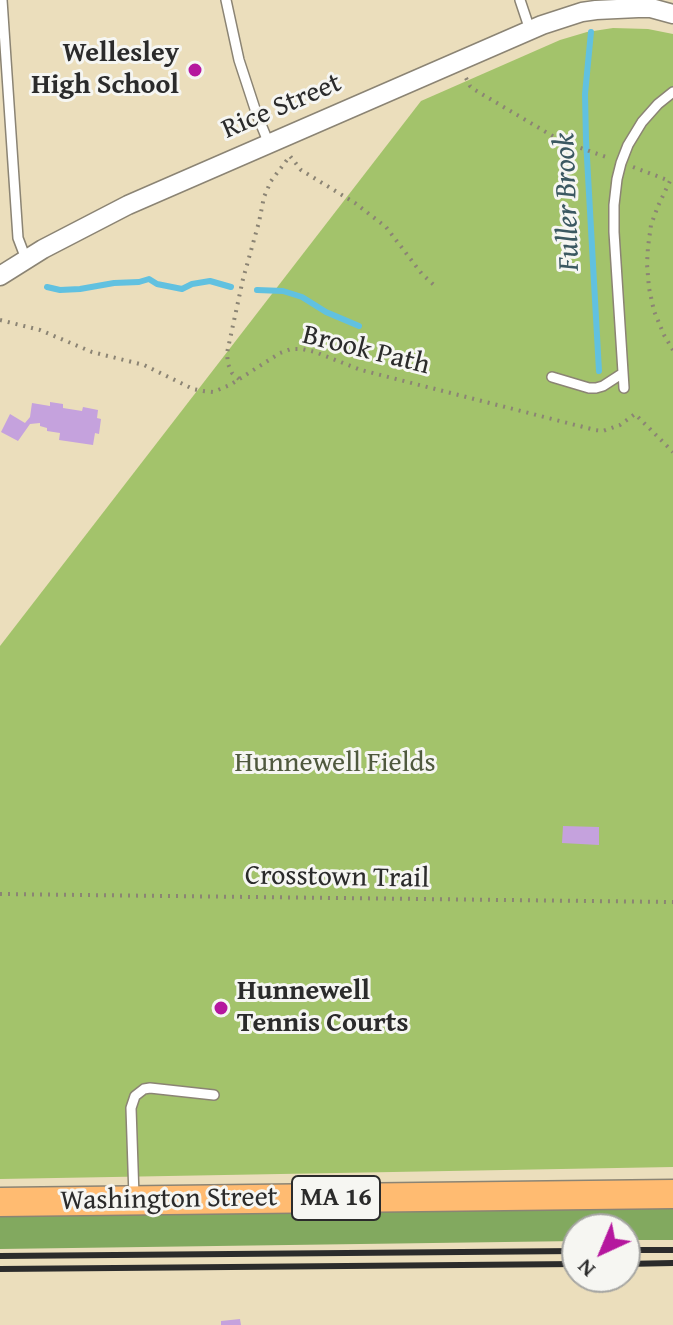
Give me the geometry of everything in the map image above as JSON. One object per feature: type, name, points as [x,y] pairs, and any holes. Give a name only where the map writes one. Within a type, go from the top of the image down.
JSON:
[{"type":"main road","name":"Washington Street","points":[[0,1202],[673,1194]]},
{"type":"street","name":"Rice Street","points":[[0,276],[128,205],[553,21],[596,10],[651,8],[673,14]]},
{"type":"lane","points":[[2,0],[18,238],[26,259]]},
{"type":"lane","points":[[226,0],[239,60],[269,144]]},
{"type":"lane","points":[[520,0],[530,30]]},
{"type":"lane","points":[[624,388],[614,232],[617,179],[634,134],[650,112],[673,92]]},
{"type":"lane","points":[[552,377],[596,388],[623,373]]},
{"type":"lane","points":[[134,1201],[131,1108],[135,1096],[150,1088],[214,1095]]},
{"type":"path","points":[[466,75],[475,90],[561,141],[601,155]]},
{"type":"path","points":[[239,379],[232,373],[227,353],[243,279],[264,197],[271,181],[290,156],[301,170],[380,221],[435,286]]},
{"type":"path","points":[[670,181],[651,225],[647,264],[654,311],[673,350]]},
{"type":"path","name":"Brook Path","points":[[0,320],[40,330],[92,352],[144,365],[203,391],[222,389],[280,353],[302,349],[361,370],[595,430],[603,431],[620,425],[635,414],[673,452]]},
{"type":"path","name":"Crosstown Trail","points":[[0,894],[673,902]]},
{"type":"green space","name":"Hunnewell Fields","points":[[613,28],[648,29],[673,34],[673,1167],[0,1179],[0,646],[421,101],[560,40]]},
{"type":"green space","points":[[673,1207],[673,1240],[641,1240],[641,1213],[561,1213],[561,1241],[0,1249],[0,1215]]},
{"type":"building","points":[[50,402],[63,404],[63,408],[98,410],[97,418],[101,419],[99,434],[95,433],[93,445],[59,440],[60,433],[47,431],[40,423],[30,424],[18,441],[1,432],[10,414],[25,423],[30,417],[32,403],[50,406]]},
{"type":"building","points":[[563,826],[599,827],[599,845],[562,843]]},
{"type":"building","points":[[240,1319],[241,1325],[221,1325],[221,1321]]},
{"type":"waterway","name":"Fuller Brook","points":[[591,32],[585,94],[586,140],[599,371]]},
{"type":"waterway","points":[[47,287],[80,289],[149,279],[157,284],[182,289],[210,281],[231,287]]},
{"type":"waterway","points":[[257,290],[283,291],[302,297],[326,312],[359,326]]},
{"type":"railway","points":[[641,1250],[673,1250]]},
{"type":"railway","points":[[0,1256],[561,1251]]},
{"type":"railway","points":[[641,1264],[673,1263]]},
{"type":"railway","points":[[0,1269],[561,1264]]},
{"type":"place","name":"Wellesley High School","points":[[195,70]]},
{"type":"place","name":"Hunnewell Tennis Courts","points":[[221,1008]]}]
